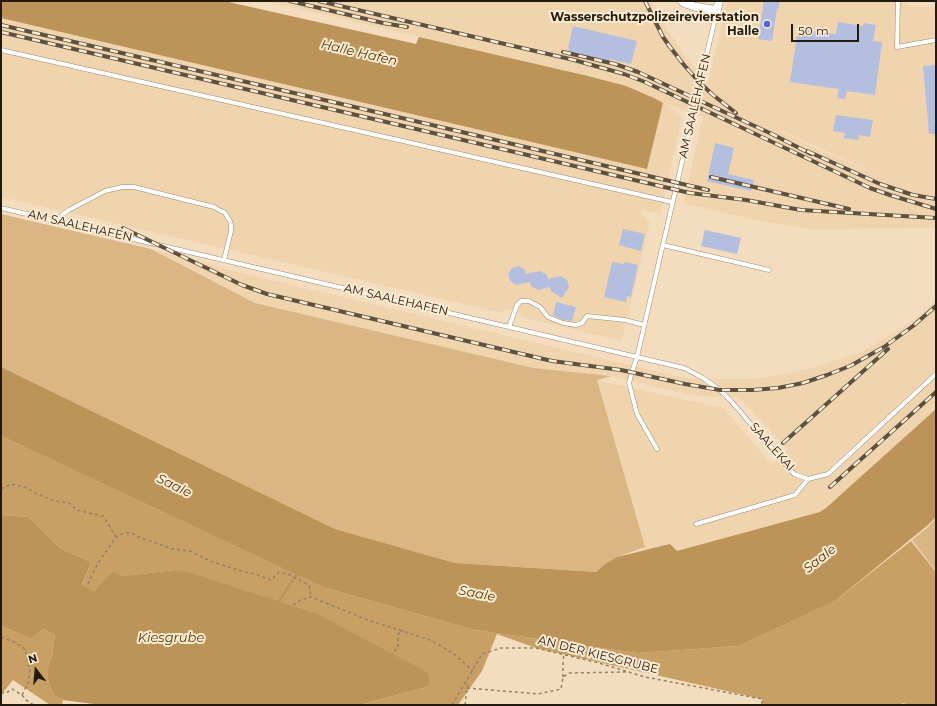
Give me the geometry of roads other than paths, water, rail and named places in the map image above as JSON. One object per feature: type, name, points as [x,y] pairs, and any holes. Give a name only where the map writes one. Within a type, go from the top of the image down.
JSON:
[{"type":"street","points":[[682,1],[696,7],[717,10],[719,1]]},
{"type":"lane","points":[[898,1],[897,46],[936,40]]},
{"type":"lane","name":"AM SAALEHAFEN","points":[[1,208],[637,357],[717,10]]},
{"type":"lane","points":[[1,50],[672,202]]},
{"type":"lane","points":[[59,221],[62,215],[69,210],[105,191],[122,187],[134,187],[214,207],[225,213],[230,220],[231,231],[224,260]]},
{"type":"lane","points":[[663,245],[769,270]]},
{"type":"lane","points":[[509,327],[517,305],[521,301],[530,301],[540,308],[548,317],[563,323],[576,325],[582,323],[587,316],[625,320],[644,325]]},
{"type":"lane","points":[[637,357],[629,383],[637,414],[657,449]]},
{"type":"lane","name":"SAALEKAI","points":[[637,357],[684,368],[703,378],[720,390],[794,474],[808,479],[828,474],[936,374]]},
{"type":"lane","points":[[696,524],[795,495],[808,479]]},
{"type":"water","name":"Halle Hafen","points":[[1,1],[224,1],[416,44],[419,37],[588,76],[626,86],[663,103],[647,169],[1,18]]},
{"type":"water","name":"Saale","points":[[1,367],[335,529],[455,563],[596,572],[605,564],[617,557],[670,544],[677,551],[820,512],[936,409],[936,517],[835,601],[739,646],[637,653],[475,630],[322,587],[1,436]]},
{"type":"water","name":"Kiesgrube","points":[[1,515],[29,517],[61,549],[91,562],[82,585],[94,591],[112,571],[123,576],[175,570],[194,574],[317,614],[427,672],[430,681],[427,687],[360,705],[101,705],[63,700],[55,696],[49,685],[47,671],[52,655],[55,635],[43,629],[31,639],[1,626]]},
{"type":"waterway","points":[[279,601],[297,574]]},
{"type":"railway","points":[[290,1],[383,23],[407,27]]},
{"type":"railway","points":[[319,1],[574,60],[624,74],[645,82],[870,188],[936,209]]},
{"type":"railway","points":[[645,1],[663,37],[684,65],[700,83],[736,113]]},
{"type":"railway","points":[[1,25],[708,190]]},
{"type":"railway","points":[[1,32],[690,193],[746,200],[801,210],[936,218]]},
{"type":"railway","points":[[563,52],[615,64],[638,72],[774,135]]},
{"type":"railway","points":[[770,133],[811,154]]},
{"type":"railway","points":[[807,151],[880,184],[913,195],[936,199]]},
{"type":"railway","points":[[711,177],[849,209]]},
{"type":"railway","points":[[123,228],[242,285],[267,294],[552,361],[621,370],[720,390],[778,388],[803,383],[827,375],[850,366],[884,347],[913,326],[936,306]]},
{"type":"railway","points":[[783,443],[888,349]]},
{"type":"railway","points":[[830,487],[936,392]]},
{"type":"place","name":"Wasserschutzpolizeirevierstation Halle","points":[[767,24]]}]
